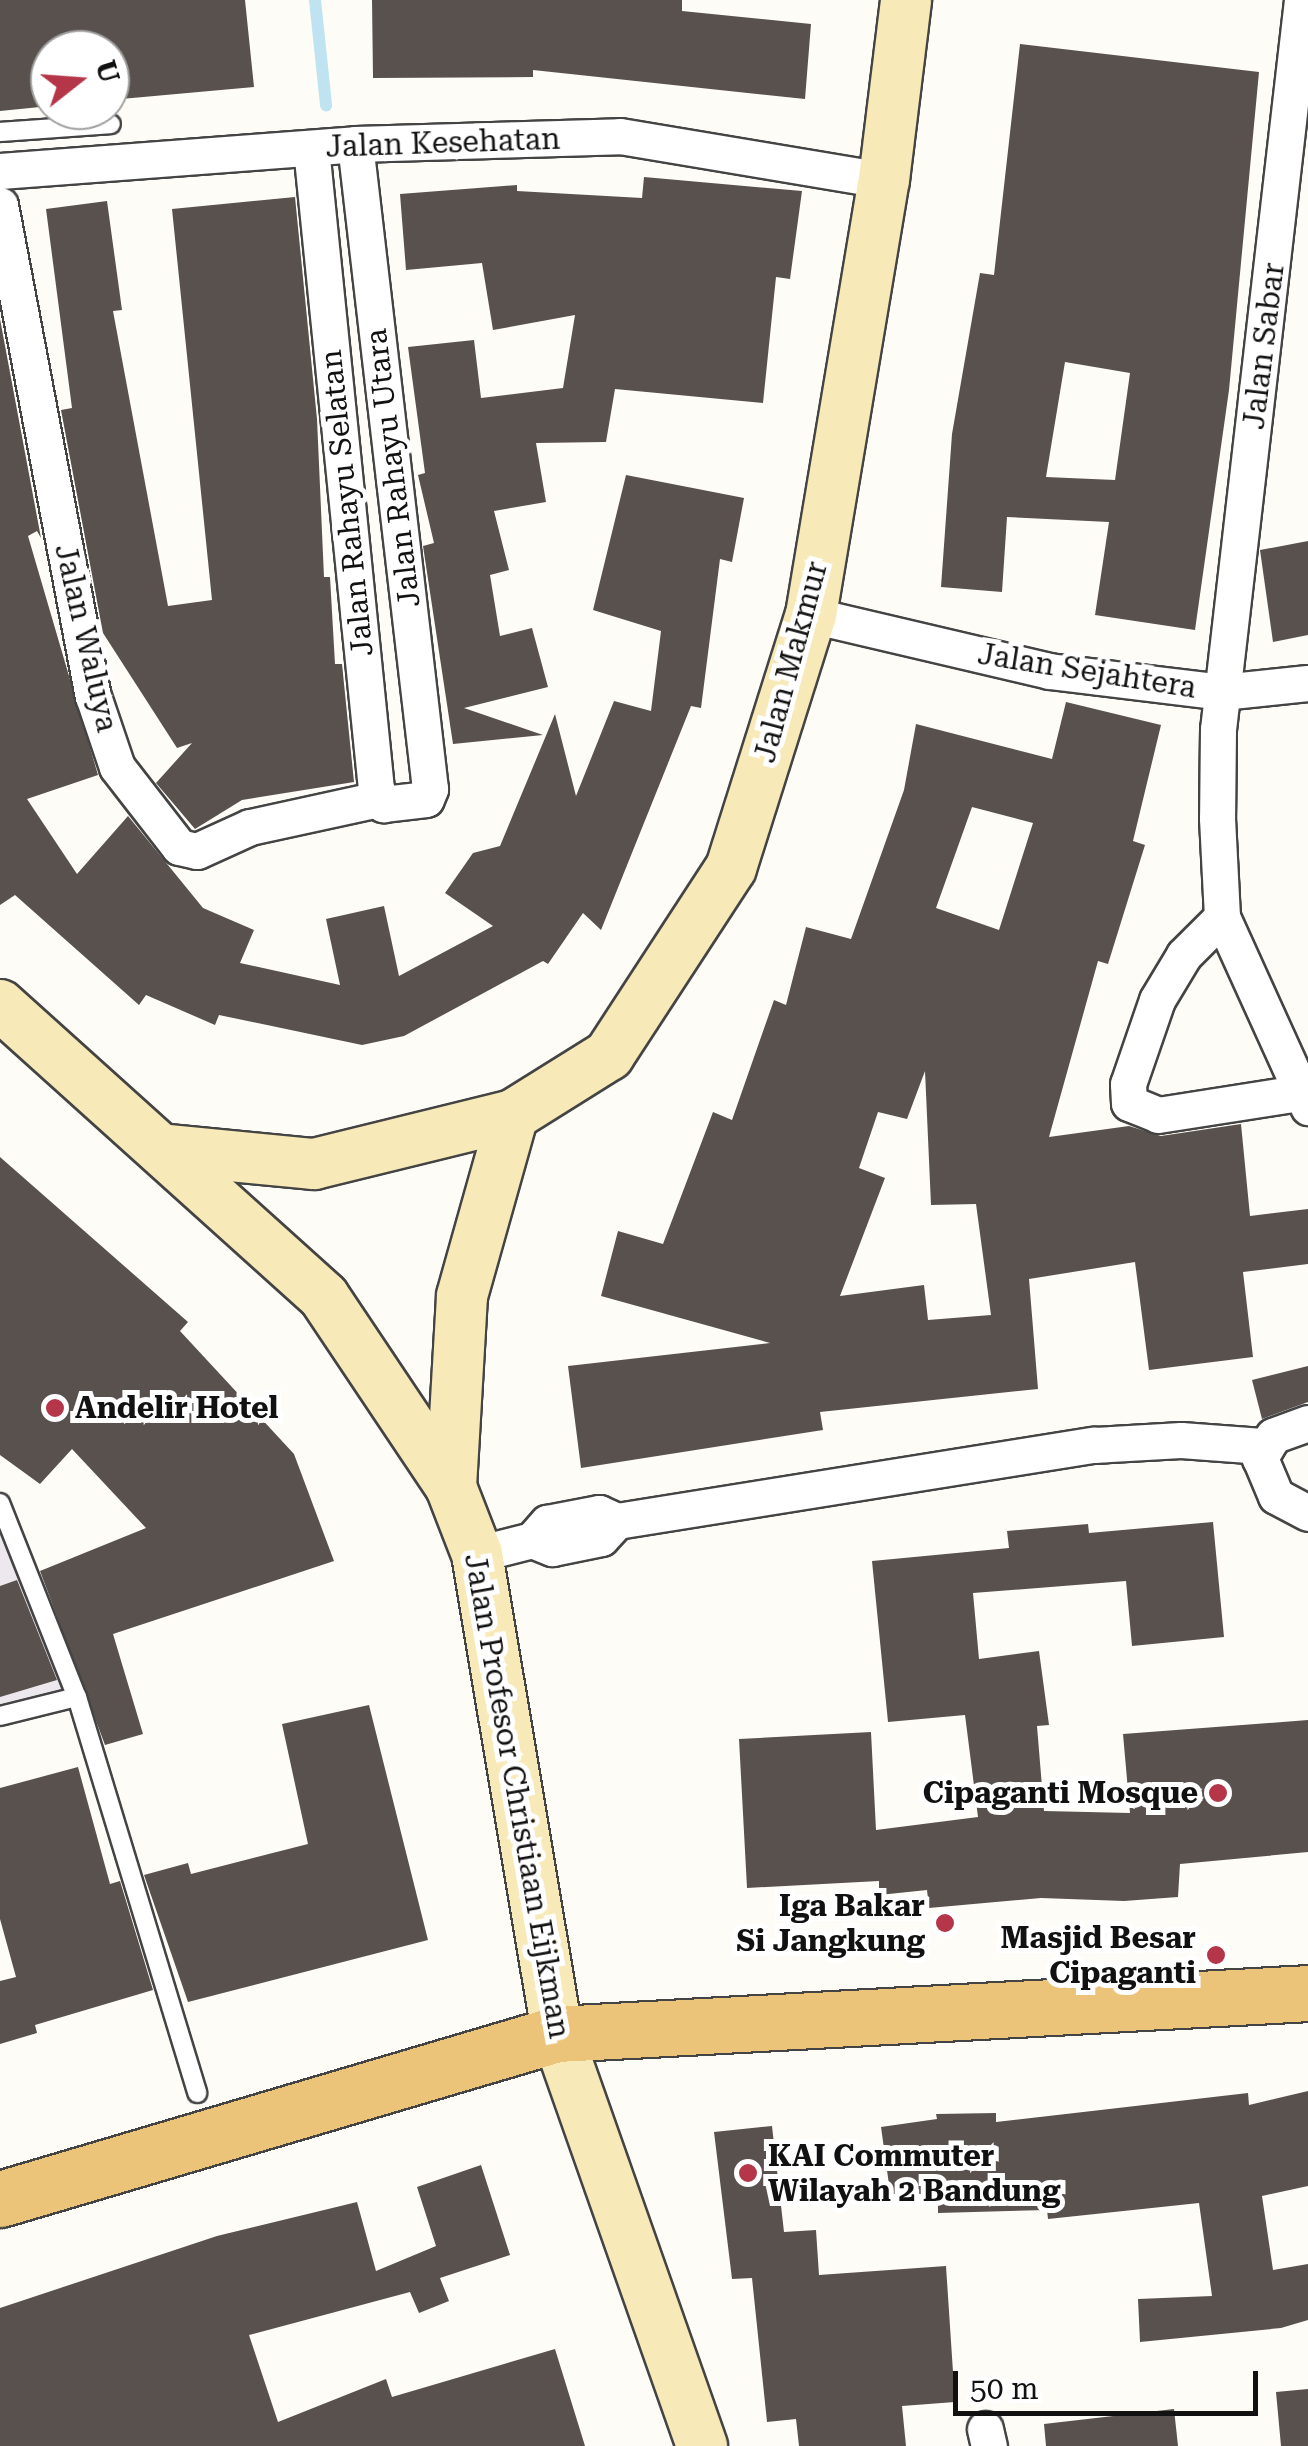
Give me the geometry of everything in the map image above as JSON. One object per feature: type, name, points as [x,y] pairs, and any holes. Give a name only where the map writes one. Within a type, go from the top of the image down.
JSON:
[{"type":"main road","name":"Jalan Makmur","points":[[513,1116],[609,1055],[731,868],[810,614],[884,180],[906,0]]},
{"type":"main road","name":"Jalan Profesor Christiaan Eijkman","points":[[0,1005],[168,1150],[324,1297],[450,1487],[507,1546],[557,2034],[702,2446]]},
{"type":"main road","points":[[168,1150],[314,1164],[513,1116]]},
{"type":"main road","name":"Jalan Profesor Christiaan Eijkman","points":[[450,1487],[462,1296],[513,1116]]},
{"type":"main road","points":[[0,2199],[557,2034],[1308,1993]]},
{"type":"street","name":"Jalan Sabar","points":[[1222,917],[1222,692],[1302,0]]},
{"type":"street","name":"Jalan Kesehatan","points":[[0,171],[356,144],[620,136],[884,180]]},
{"type":"street","name":"Jalan Rahayu Utara","points":[[356,144],[430,792],[426,798],[378,799]]},
{"type":"street","name":"Jalan Rahayu Selatan","points":[[312,148],[378,799]]},
{"type":"street","name":"Jalan Waluya","points":[[0,205],[93,696],[117,768],[179,847],[198,851],[250,828],[378,799]]},
{"type":"street","name":"Jalan Sejahtera","points":[[810,614],[1049,671],[1222,692],[1308,683]]},
{"type":"street","points":[[1222,917],[1304,1100],[1158,1115],[1129,1102],[1128,1084],[1157,1000],[1184,956],[1222,917]]},
{"type":"street","points":[[507,1546],[552,1548],[601,1538],[617,1521],[1094,1446],[1181,1440],[1262,1446],[1286,1428],[1308,1423]]},
{"type":"street","points":[[1262,1446],[1268,1485],[1288,1506],[1308,1513]]},
{"type":"lane","points":[[0,132],[30,130]]},
{"type":"lane","points":[[0,1502],[76,1697],[198,2093]]},
{"type":"lane","points":[[0,1716],[76,1697]]},
{"type":"shaded area","points":[[0,1514],[77,1690],[0,1712]]},
{"type":"building","points":[[0,0],[245,0],[254,87],[130,98],[130,30],[30,30],[30,108],[0,111]]},
{"type":"building","points":[[372,0],[682,0],[682,11],[811,24],[805,99],[533,70],[533,77],[373,78]]},
{"type":"building","points":[[1020,44],[1259,72],[1229,390],[1195,630],[1095,615],[1109,522],[1007,517],[1002,592],[941,587],[952,434],[980,273],[994,275]],"holes":[[[1065,362],[1130,373],[1115,480],[1046,477]]]},
{"type":"building","points":[[644,177],[802,191],[790,279],[776,277],[763,403],[615,389],[606,442],[536,443],[546,502],[494,511],[509,570],[490,575],[500,636],[532,628],[548,687],[464,708],[543,735],[453,744],[423,546],[434,543],[418,475],[425,473],[408,347],[474,340],[481,398],[563,388],[575,315],[493,330],[482,263],[406,270],[400,194],[517,185],[517,191],[642,198]]},
{"type":"building","points":[[295,197],[317,419],[324,577],[330,577],[335,664],[342,664],[354,782],[242,800],[195,829],[156,783],[192,743],[177,748],[103,633],[61,410],[72,408],[46,209],[107,201],[122,310],[113,311],[168,606],[212,600],[172,209]]},
{"type":"building","points":[[0,319],[41,538],[37,531],[28,536],[98,775],[27,799],[77,874],[128,816],[203,908],[254,930],[240,963],[340,985],[326,919],[384,906],[399,976],[493,926],[445,893],[473,853],[500,846],[555,714],[576,796],[614,701],[651,711],[661,631],[593,610],[626,475],[744,498],[732,562],[720,559],[701,708],[691,706],[601,930],[583,913],[548,964],[543,961],[404,1036],[362,1045],[219,1015],[215,1025],[146,995],[139,1005],[15,895],[0,905]]},
{"type":"building","points":[[1308,541],[1308,635],[1273,642],[1260,550]]},
{"type":"building","points":[[1066,702],[1161,725],[1133,841],[1145,845],[1108,964],[1098,961],[1049,1137],[1129,1126],[1161,1136],[1241,1124],[1250,1216],[1308,1209],[1308,1264],[1243,1272],[1253,1357],[1149,1370],[1135,1262],[1029,1279],[1038,1389],[820,1412],[823,1430],[581,1468],[568,1366],[770,1343],[601,1296],[618,1231],[663,1244],[713,1112],[732,1120],[774,1000],[786,1005],[806,927],[851,939],[904,790],[916,724],[1052,759]],"holes":[[[972,807],[1033,823],[999,930],[936,908]],[[925,1071],[931,1205],[976,1204],[991,1315],[928,1320],[924,1285],[840,1296],[885,1178],[859,1168],[878,1112],[907,1119]]]},
{"type":"building","points":[[0,1157],[188,1322],[180,1331],[294,1454],[334,1561],[113,1634],[143,1734],[105,1745],[40,1571],[146,1528],[72,1449],[40,1484],[0,1455]]},
{"type":"building","points":[[1308,1366],[1308,1402],[1262,1419],[1252,1380]]},
{"type":"building","points":[[1213,1522],[1224,1637],[1132,1646],[1126,1581],[973,1593],[979,1659],[1039,1651],[1049,1725],[1037,1726],[1044,1811],[1130,1813],[1123,1734],[1308,1720],[1308,1852],[1180,1864],[1178,1897],[1124,1901],[1041,1898],[929,1908],[927,1890],[879,1895],[879,1881],[747,1888],[739,1739],[871,1732],[876,1830],[978,1817],[965,1715],[888,1722],[872,1561],[1009,1548],[1007,1531],[1088,1524],[1089,1533]]},
{"type":"building","points":[[17,1580],[57,1680],[0,1697],[0,1586]]},
{"type":"building","points":[[369,1705],[428,1940],[188,2002],[144,1875],[188,1863],[191,1874],[308,1844],[282,1724]]},
{"type":"building","points":[[78,1767],[110,1884],[120,1881],[153,1990],[35,2025],[37,2033],[0,2044],[0,1981],[16,1977],[0,1919],[0,1788]]},
{"type":"building","points":[[1308,2091],[1308,2186],[1262,2196],[1273,2270],[1308,2264],[1308,2320],[1281,2328],[1140,2342],[1138,2299],[1212,2296],[1199,2203],[1048,2219],[1047,2210],[938,2213],[938,2192],[891,2199],[881,2127],[937,2119],[936,2114],[996,2113],[996,2122],[1248,2093],[1249,2105]]},
{"type":"building","points":[[772,2126],[784,2232],[816,2230],[819,2275],[946,2266],[955,2402],[902,2406],[906,2446],[799,2446],[796,2419],[767,2422],[752,2278],[732,2279],[714,2132]]},
{"type":"building","points":[[481,2165],[510,2255],[440,2278],[449,2301],[419,2313],[410,2292],[249,2335],[278,2422],[386,2379],[392,2397],[555,2349],[585,2446],[0,2446],[0,2308],[217,2236],[357,2202],[376,2271],[436,2246],[417,2187]]},
{"type":"building","points":[[1308,2389],[1308,2446],[1281,2446],[1276,2392]]},
{"type":"building","points":[[1174,2409],[1178,2446],[1046,2446],[1044,2424]]},
{"type":"waterway","points":[[315,0],[326,105]]},
{"type":"place","name":"Andelir Hotel","points":[[55,1408]]},
{"type":"place","name":"Cipaganti Mosque","points":[[1218,1793]]},
{"type":"place","name":"Iga Bakar Si Jangkung","points":[[945,1923]]},
{"type":"place","name":"Masjid Besar Cipaganti","points":[[1216,1955]]},
{"type":"place","name":"KAI Commuter Wilayah 2 Bandung","points":[[748,2173]]}]
